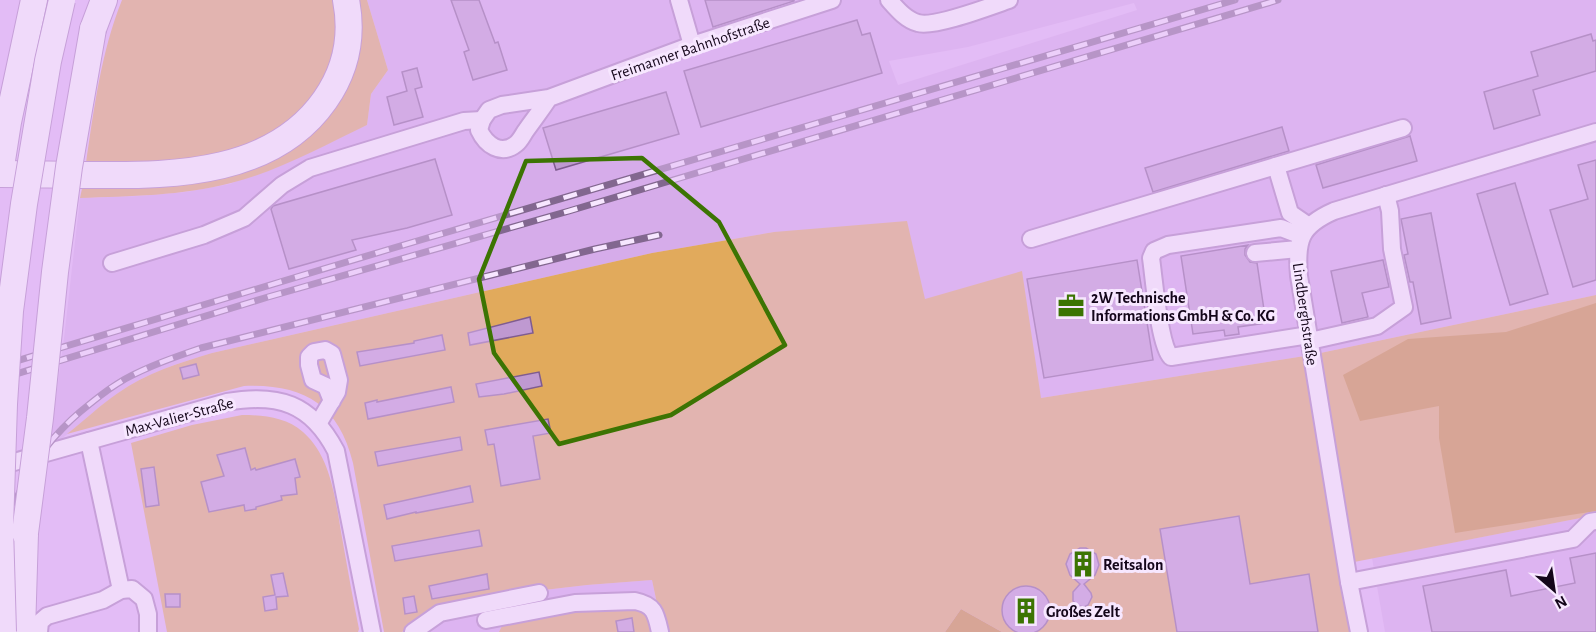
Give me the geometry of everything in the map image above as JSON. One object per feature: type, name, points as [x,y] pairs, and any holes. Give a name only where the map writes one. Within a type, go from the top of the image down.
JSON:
[{"type":"highway","points":[[34,0],[8,122],[0,173],[152,175],[206,170],[251,156],[288,137],[318,110],[332,91],[347,51],[349,35],[346,0]]},
{"type":"highway","points":[[3,632],[0,527],[10,311],[26,193],[48,61],[62,0]]},
{"type":"highway","points":[[22,632],[25,533],[55,272],[69,167],[99,0]]},
{"type":"highway","points":[[93,29],[104,0]]},
{"type":"street","points":[[679,0],[692,45]]},
{"type":"street","name":"Freimanner Bahnhofstraße","points":[[482,120],[489,110],[502,105],[549,98],[692,45],[832,0]]},
{"type":"street","points":[[889,0],[902,15],[919,24],[941,22],[1009,0]]},
{"type":"street","points":[[112,263],[204,235],[244,218],[282,185],[310,168],[464,121],[482,120],[479,130],[484,140],[492,147],[501,150],[509,148],[518,143],[549,98]]},
{"type":"street","points":[[1031,239],[1403,128]]},
{"type":"street","points":[[1255,253],[1303,237],[1320,217],[1334,211],[1596,132]]},
{"type":"street","points":[[1276,166],[1290,213],[1303,237]]},
{"type":"street","points":[[1303,237],[1281,228],[1168,245],[1154,250],[1151,258],[1161,325],[1167,352],[1171,357],[1377,326],[1404,307],[1392,249],[1390,211],[1386,195]]},
{"type":"street","name":"Lindberghstraße","points":[[1303,237],[1299,276],[1359,632]]},
{"type":"street","name":"Max-Valier-Straße","points":[[0,466],[227,402],[261,398],[281,401],[299,409],[328,435],[336,451],[372,632]]},
{"type":"street","points":[[318,424],[332,401]]},
{"type":"street","points":[[89,441],[121,590]]},
{"type":"street","points":[[1349,582],[1573,539],[1590,522],[1596,521]]},
{"type":"street","points":[[39,632],[40,622],[46,616],[103,600],[121,590],[132,589],[144,599],[148,614],[148,632]]},
{"type":"street","points":[[486,619],[539,593]]},
{"type":"street","points":[[413,632],[440,613],[486,619],[575,603],[635,601],[652,608],[657,616],[660,632]]},
{"type":"highlighted area","points":[[642,158],[719,222],[785,345],[671,415],[559,444],[494,353],[479,279],[526,161]]},
{"type":"shaded area","points":[[122,0],[340,0],[337,61],[307,107],[271,134],[245,145],[195,158],[86,163],[103,60]]},
{"type":"shaded area","points":[[356,0],[367,0],[388,70],[371,94],[367,125],[284,165],[231,183],[175,193],[80,198],[83,184],[306,136]]},
{"type":"shaded area","points":[[367,0],[1596,0],[1596,295],[1311,355],[1041,398],[924,299],[774,232],[652,253],[212,353],[143,378],[118,393],[49,449],[80,198],[186,192],[230,184],[367,125],[371,94],[388,70]],"holes":[[[1134,3],[1137,10],[898,85],[889,61],[968,47]]]},
{"type":"shaded area","points":[[907,221],[925,299],[1022,271],[1041,398],[1311,355],[1596,295],[1596,515],[1349,563],[1349,632],[1002,632],[961,609],[945,632],[663,632],[652,580],[544,590],[436,607],[402,632],[384,632],[353,463],[338,425],[315,401],[283,389],[244,386],[67,434],[129,386],[151,374],[212,353],[652,253],[774,232]]},
{"type":"shaded area","points":[[1596,303],[1596,511],[1455,533],[1439,438],[1439,406],[1360,421],[1343,375],[1408,339],[1506,332]]},
{"type":"shaded area","points":[[242,415],[266,416],[289,423],[303,432],[321,455],[332,483],[358,632],[167,632],[131,443],[192,425]]},
{"type":"shaded area","points":[[1596,515],[1596,632],[1385,632],[1372,558]]},
{"type":"shaded area","points":[[652,580],[663,632],[402,632],[436,607],[544,590]]},
{"type":"shaded area","points":[[642,607],[656,632],[499,632],[507,621],[533,614]]},
{"type":"shaded area","points":[[961,609],[1002,632],[945,632]]},
{"type":"building","points":[[451,0],[479,0],[495,43],[498,42],[507,70],[473,80],[464,52],[469,50]]},
{"type":"building","points":[[705,0],[794,0],[794,1],[713,27]]},
{"type":"building","points":[[857,20],[862,35],[870,33],[882,73],[701,127],[684,71]]},
{"type":"building","points":[[1591,34],[1593,41],[1596,40],[1596,71],[1533,90],[1540,115],[1494,129],[1484,92],[1538,76],[1531,52]]},
{"type":"building","points":[[417,68],[422,87],[415,89],[423,117],[394,125],[387,97],[407,91],[402,72]]},
{"type":"building","points":[[666,92],[679,134],[556,170],[543,128]]},
{"type":"building","points":[[1282,127],[1289,151],[1153,192],[1145,168]]},
{"type":"building","points":[[1410,136],[1417,161],[1323,188],[1316,165]]},
{"type":"building","points":[[435,159],[452,215],[352,240],[356,250],[289,269],[271,209],[273,206]]},
{"type":"building","points":[[1596,160],[1596,280],[1573,287],[1550,210],[1588,199],[1578,165]]},
{"type":"building","points":[[1515,183],[1548,294],[1510,305],[1477,194]]},
{"type":"building","points":[[1431,213],[1451,318],[1421,324],[1413,282],[1410,282],[1404,255],[1408,254],[1401,219]]},
{"type":"building","points":[[1248,245],[1245,255],[1250,262],[1257,263],[1266,323],[1238,327],[1239,334],[1225,336],[1224,330],[1193,334],[1181,256]]},
{"type":"building","points":[[1137,260],[1153,360],[1044,378],[1027,279]]},
{"type":"building","points":[[1383,260],[1389,287],[1362,293],[1368,317],[1342,323],[1331,271]]},
{"type":"building","points":[[530,317],[533,333],[470,345],[468,333]]},
{"type":"building","points":[[442,335],[445,350],[360,366],[357,352],[414,343],[414,341]]},
{"type":"building","points":[[196,364],[199,375],[183,379],[180,368]]},
{"type":"building","points":[[539,372],[542,386],[479,397],[476,384]]},
{"type":"building","points":[[451,387],[454,402],[368,419],[365,403]]},
{"type":"building","points":[[548,419],[551,433],[533,436],[540,479],[501,486],[494,444],[488,445],[485,430]]},
{"type":"building","points":[[460,437],[462,450],[378,466],[375,452]]},
{"type":"building","points":[[245,448],[251,470],[295,459],[300,477],[295,478],[297,494],[281,496],[282,500],[256,507],[256,509],[245,511],[244,505],[209,512],[201,482],[224,476],[217,455]]},
{"type":"building","points":[[154,467],[159,505],[146,507],[141,469]]},
{"type":"building","points":[[470,486],[473,502],[387,519],[384,505]]},
{"type":"building","points":[[1239,516],[1250,584],[1309,574],[1318,632],[1177,632],[1160,529]]},
{"type":"building","points":[[479,530],[482,546],[395,561],[392,546]]},
{"type":"building","name":"Reitsalon","points":[[1080,548],[1086,548],[1096,554],[1099,565],[1095,575],[1084,584],[1092,597],[1088,605],[1084,607],[1073,601],[1073,592],[1080,584],[1070,575],[1066,564],[1070,554]]},
{"type":"building","points":[[1596,553],[1596,632],[1432,632],[1423,586],[1506,570],[1511,596],[1575,583],[1570,558]]},
{"type":"building","points":[[283,573],[288,596],[276,597],[277,609],[265,611],[263,597],[275,595],[271,575]]},
{"type":"building","points":[[487,574],[489,589],[432,599],[429,586]]},
{"type":"building","name":"Großes Zelt","points":[[1026,586],[1043,593],[1050,610],[1043,627],[1026,634],[1009,627],[1002,610],[1009,593]]},
{"type":"building","points":[[165,594],[180,594],[180,607],[166,607]]},
{"type":"building","points":[[414,596],[417,612],[405,614],[403,598]]},
{"type":"building","points":[[632,618],[634,632],[618,632],[616,621]]},
{"type":"railway","points":[[0,366],[1235,0]]},
{"type":"railway","points":[[0,379],[268,297],[569,211],[1278,0]]},
{"type":"railway","points":[[0,574],[3,548],[16,500],[39,457],[71,420],[108,390],[134,374],[201,348],[659,235]]},
{"type":"place","name":"2W Technische Informations GmbH & Co. KG","points":[[1071,306]]},
{"type":"place","name":"Reitsalon","points":[[1083,564]]},
{"type":"place","name":"Großes Zelt","points":[[1026,611]]}]
